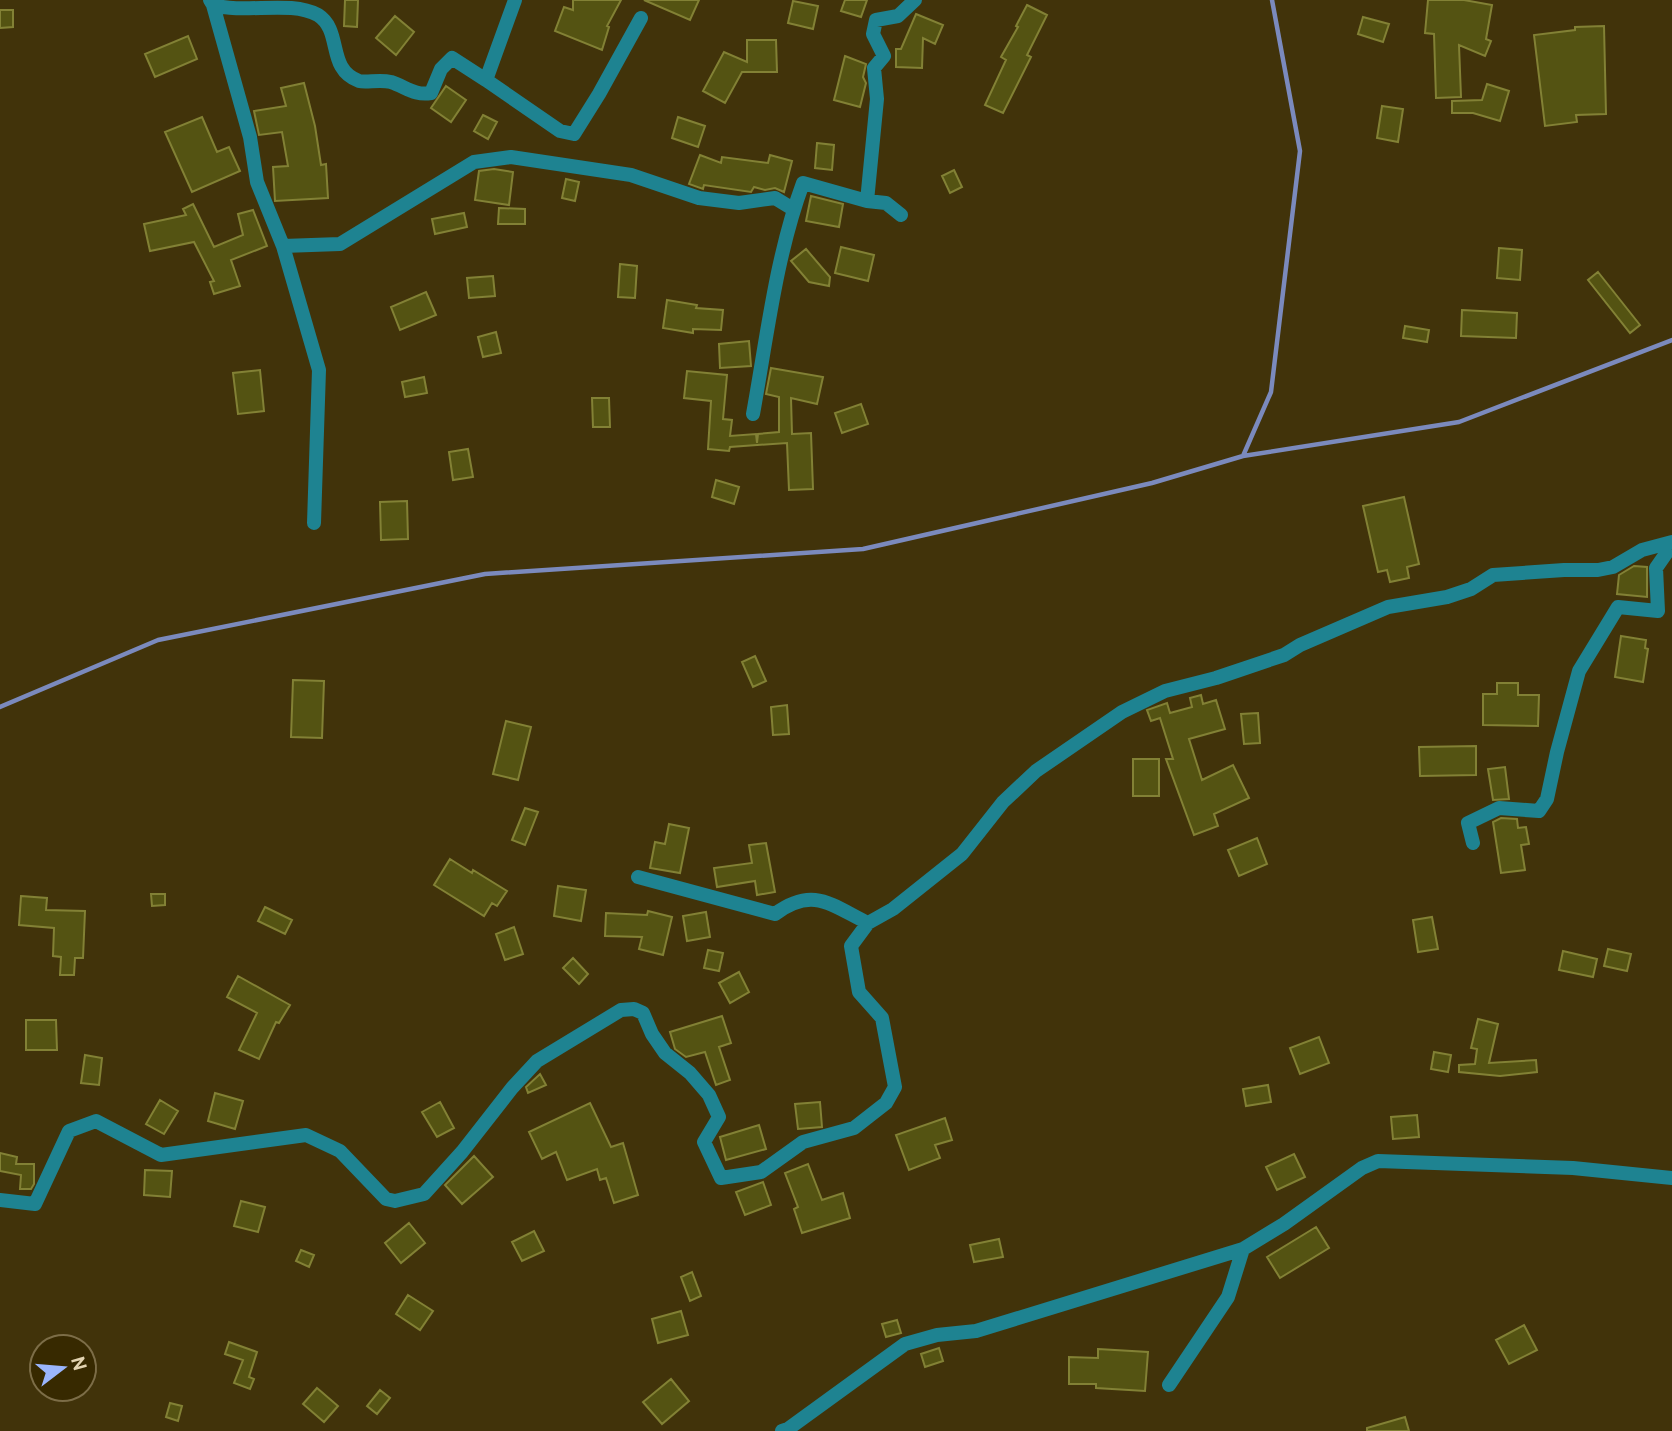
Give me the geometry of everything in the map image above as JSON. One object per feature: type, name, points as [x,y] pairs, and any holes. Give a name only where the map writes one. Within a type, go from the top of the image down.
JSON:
[{"type":"street","points":[[486,80],[515,0]]},
{"type":"street","points":[[867,201],[877,99],[874,68],[884,57],[873,34],[876,20],[898,16],[915,0]]},
{"type":"street","points":[[211,2],[228,9],[306,8],[322,17],[331,29],[335,55],[343,71],[361,82],[380,79],[420,95],[431,93],[441,69],[452,58],[559,131],[574,134],[641,19]]},
{"type":"street","points":[[211,2],[250,137],[257,182],[283,247],[319,370],[314,523]]},
{"type":"street","points":[[283,247],[340,244],[474,162],[510,157],[631,175],[699,198],[739,203],[775,198],[793,209]]},
{"type":"street","points":[[753,414],[793,209],[803,183],[867,201],[886,203],[901,215]]},
{"type":"street","points":[[1473,843],[1468,823],[1499,808],[1539,811],[1547,799],[1578,671],[1618,607],[1658,611],[1656,568],[1672,544]]},
{"type":"street","points":[[0,1200],[34,1204],[69,1131],[96,1121],[161,1155],[306,1135],[341,1151],[386,1199],[395,1201],[424,1194],[537,1061],[621,1010],[634,1009],[643,1013],[652,1034],[665,1053],[690,1073],[709,1095],[719,1117],[704,1142],[721,1178],[761,1172],[803,1142],[854,1128],[886,1103],[895,1087],[882,1018],[859,992],[851,946],[868,923],[893,909],[962,854],[1003,802],[1036,771],[1122,712],[1165,691],[1216,678],[1284,655],[1300,645],[1388,607],[1447,597],[1471,589],[1493,575],[1613,567],[1642,550],[1672,544]]},
{"type":"street","points":[[638,877],[775,914],[790,903],[819,898],[868,923]]},
{"type":"street","points":[[782,1431],[905,1343],[937,1335],[976,1331],[1243,1249],[1284,1224],[1362,1168],[1378,1161],[1573,1168],[1672,1178]]},
{"type":"street","points":[[1169,1385],[1228,1297],[1243,1249]]},
{"type":"building","points":[[345,0],[358,0],[357,27],[344,26]]},
{"type":"building","points":[[573,0],[621,0],[607,26],[609,27],[602,50],[555,31],[564,7],[573,10]]},
{"type":"building","points":[[644,0],[699,0],[690,20]]},
{"type":"building","points":[[845,0],[867,0],[861,17],[841,11]]},
{"type":"building","points":[[1428,0],[1464,0],[1492,5],[1486,39],[1491,41],[1485,56],[1459,45],[1461,97],[1436,98],[1434,34],[1425,33]]},
{"type":"building","points":[[793,1],[818,6],[813,29],[788,23]]},
{"type":"building","points":[[1027,5],[1047,15],[1027,55],[1031,57],[1003,113],[985,105],[1006,60],[1001,57]]},
{"type":"building","points":[[0,10],[13,10],[13,27],[0,28]]},
{"type":"building","points":[[916,14],[943,25],[935,44],[923,38],[922,68],[896,67],[896,49],[901,49]]},
{"type":"building","points":[[395,16],[414,32],[396,55],[376,38]]},
{"type":"building","points":[[1363,17],[1389,24],[1383,42],[1358,34]]},
{"type":"building","points":[[1604,26],[1606,114],[1576,115],[1577,122],[1545,126],[1534,35],[1575,30],[1575,27]]},
{"type":"building","points":[[188,36],[197,59],[155,77],[145,54]]},
{"type":"building","points":[[747,40],[776,40],[777,72],[742,72],[725,103],[703,91],[724,52],[747,62]]},
{"type":"building","points":[[845,56],[866,64],[863,77],[866,83],[860,107],[834,100]]},
{"type":"building","points":[[304,83],[321,165],[326,164],[328,198],[275,201],[273,167],[288,166],[282,132],[259,135],[254,111],[286,106],[281,88]]},
{"type":"building","points":[[1487,84],[1509,91],[1500,121],[1473,113],[1452,113],[1452,101],[1482,100]]},
{"type":"building","points":[[446,86],[466,100],[451,122],[431,108]]},
{"type":"building","points":[[1382,106],[1403,109],[1398,142],[1377,138]]},
{"type":"building","points":[[483,115],[497,122],[488,139],[474,131]]},
{"type":"building","points":[[202,117],[217,152],[229,147],[240,171],[192,192],[165,132]]},
{"type":"building","points":[[678,117],[705,126],[698,147],[672,138]]},
{"type":"building","points":[[817,143],[834,145],[832,170],[815,168]]},
{"type":"building","points":[[700,155],[721,163],[722,157],[768,163],[770,155],[792,161],[784,192],[775,188],[765,190],[754,187],[751,192],[704,185],[703,189],[689,184]]},
{"type":"building","points":[[494,169],[513,172],[509,205],[475,200],[479,171]]},
{"type":"building","points":[[954,170],[962,187],[950,193],[942,176]]},
{"type":"building","points":[[566,179],[579,182],[575,201],[562,198]]},
{"type":"building","points":[[811,196],[843,204],[839,227],[806,221]]},
{"type":"building","points":[[193,204],[214,247],[243,235],[238,214],[253,210],[267,246],[231,260],[240,286],[214,294],[210,282],[214,281],[194,242],[150,251],[144,224],[186,215],[183,209]]},
{"type":"building","points":[[499,208],[525,209],[525,224],[498,224]]},
{"type":"building","points":[[464,213],[467,227],[435,234],[432,219]]},
{"type":"building","points":[[841,247],[874,255],[868,281],[835,273]]},
{"type":"building","points":[[1499,248],[1522,250],[1520,280],[1497,278]]},
{"type":"building","points":[[806,249],[830,277],[829,286],[809,282],[791,261]]},
{"type":"building","points":[[620,264],[637,266],[635,298],[618,297]]},
{"type":"building","points":[[1598,272],[1640,325],[1630,333],[1588,280]]},
{"type":"building","points":[[493,276],[495,296],[469,298],[467,278]]},
{"type":"building","points":[[426,292],[436,315],[400,330],[391,307]]},
{"type":"building","points":[[667,300],[697,305],[696,308],[723,310],[721,330],[693,329],[693,333],[663,328]]},
{"type":"building","points":[[1462,310],[1517,313],[1516,338],[1461,336]]},
{"type":"building","points":[[1405,326],[1429,330],[1427,342],[1403,338]]},
{"type":"building","points":[[496,332],[501,353],[483,357],[478,337]]},
{"type":"building","points":[[749,341],[751,366],[720,368],[719,344]]},
{"type":"building","points":[[771,368],[823,377],[817,404],[791,398],[792,434],[811,433],[813,489],[789,490],[787,443],[730,447],[729,451],[708,449],[711,401],[684,398],[687,371],[727,375],[723,419],[732,420],[730,436],[756,434],[757,443],[758,434],[779,432],[779,397],[766,394]]},
{"type":"building","points":[[260,370],[264,411],[238,414],[233,373]]},
{"type":"building","points":[[424,377],[427,393],[405,397],[402,382]]},
{"type":"building","points":[[592,398],[609,398],[610,427],[593,427]]},
{"type":"building","points":[[861,404],[868,424],[842,433],[835,413]]},
{"type":"building","points":[[468,449],[473,477],[453,480],[449,452]]},
{"type":"building","points":[[716,480],[739,487],[734,504],[712,497]]},
{"type":"building","points":[[1404,497],[1419,564],[1407,567],[1409,578],[1390,582],[1387,570],[1378,572],[1363,506]]},
{"type":"building","points":[[407,501],[408,539],[381,540],[380,502]]},
{"type":"building","points":[[1634,566],[1647,567],[1647,597],[1617,594],[1619,575]]},
{"type":"building","points":[[1621,636],[1646,640],[1645,648],[1648,649],[1643,682],[1615,677]]},
{"type":"building","points":[[755,656],[766,681],[753,687],[742,662]]},
{"type":"building","points":[[293,680],[324,681],[322,738],[291,737]]},
{"type":"building","points":[[1497,683],[1518,683],[1518,695],[1539,695],[1538,726],[1483,725],[1483,694],[1497,694]]},
{"type":"building","points":[[1201,695],[1203,704],[1216,700],[1225,729],[1189,739],[1202,780],[1233,765],[1249,798],[1214,814],[1218,826],[1194,835],[1166,759],[1173,759],[1160,718],[1151,721],[1147,710],[1167,703],[1170,713],[1192,707],[1190,698]]},
{"type":"building","points":[[787,705],[789,734],[773,735],[771,707]]},
{"type":"building","points":[[1258,713],[1260,743],[1244,744],[1241,714]]},
{"type":"building","points":[[506,721],[531,727],[518,780],[493,774]]},
{"type":"building","points":[[1476,746],[1476,775],[1420,776],[1419,747]]},
{"type":"building","points":[[1133,759],[1159,759],[1159,796],[1133,796]]},
{"type":"building","points":[[1505,767],[1509,799],[1493,800],[1488,769]]},
{"type":"building","points":[[525,808],[538,812],[525,845],[512,840]]},
{"type":"building","points":[[1501,818],[1517,819],[1518,828],[1526,827],[1529,844],[1521,845],[1525,870],[1501,873],[1493,822]]},
{"type":"building","points":[[669,824],[689,828],[680,873],[650,868],[655,842],[665,844]]},
{"type":"building","points":[[1257,838],[1267,864],[1239,876],[1228,850]]},
{"type":"building","points":[[766,843],[775,892],[757,895],[755,881],[717,887],[714,868],[752,863],[749,845]]},
{"type":"building","points":[[450,859],[507,891],[497,906],[492,903],[484,916],[434,885]]},
{"type":"building","points":[[558,886],[586,890],[581,921],[554,916]]},
{"type":"building","points":[[151,894],[165,894],[165,905],[152,906]]},
{"type":"building","points":[[21,896],[47,898],[46,910],[85,911],[83,958],[75,958],[74,975],[60,975],[61,957],[53,956],[54,928],[19,925]]},
{"type":"building","points":[[265,907],[292,920],[285,934],[258,921]]},
{"type":"building","points":[[648,911],[672,917],[663,955],[639,949],[642,937],[605,936],[606,913],[647,915]]},
{"type":"building","points":[[706,912],[710,937],[687,941],[683,916]]},
{"type":"building","points":[[1432,917],[1438,949],[1418,952],[1413,920]]},
{"type":"building","points":[[514,927],[523,954],[505,960],[496,934]]},
{"type":"building","points":[[1608,949],[1631,954],[1627,971],[1604,966]]},
{"type":"building","points":[[708,950],[723,953],[719,971],[704,968]]},
{"type":"building","points":[[1563,951],[1597,959],[1593,977],[1559,970]]},
{"type":"building","points":[[573,958],[588,974],[579,984],[563,968]]},
{"type":"building","points":[[739,972],[749,992],[730,1003],[719,983]]},
{"type":"building","points":[[238,976],[290,1005],[279,1023],[276,1022],[259,1059],[239,1050],[257,1013],[227,997]]},
{"type":"building","points":[[722,1016],[731,1043],[719,1047],[730,1080],[716,1085],[705,1052],[686,1057],[675,1049],[670,1032]]},
{"type":"building","points":[[1478,1019],[1498,1024],[1489,1063],[1536,1060],[1537,1072],[1500,1076],[1459,1072],[1459,1065],[1475,1064],[1477,1049],[1471,1048]]},
{"type":"building","points":[[26,1020],[56,1020],[57,1050],[26,1050]]},
{"type":"building","points":[[1319,1037],[1329,1063],[1300,1074],[1290,1048]]},
{"type":"building","points":[[1434,1052],[1451,1055],[1448,1072],[1431,1069]]},
{"type":"building","points":[[85,1055],[102,1058],[99,1085],[81,1083]]},
{"type":"building","points":[[540,1074],[546,1085],[528,1093],[526,1087]]},
{"type":"building","points":[[1268,1085],[1271,1102],[1246,1106],[1243,1089]]},
{"type":"building","points":[[215,1093],[243,1101],[235,1129],[208,1121]]},
{"type":"building","points":[[160,1100],[178,1111],[164,1134],[146,1124]]},
{"type":"building","points":[[440,1102],[454,1128],[437,1137],[422,1112]]},
{"type":"building","points":[[820,1102],[822,1127],[798,1129],[795,1104]]},
{"type":"building","points":[[590,1103],[611,1147],[623,1143],[638,1195],[614,1203],[606,1178],[600,1180],[597,1169],[567,1180],[556,1152],[542,1159],[529,1132]]},
{"type":"building","points":[[1417,1115],[1419,1137],[1393,1139],[1391,1117]]},
{"type":"building","points":[[945,1118],[952,1140],[935,1145],[940,1158],[909,1170],[896,1135]]},
{"type":"building","points":[[759,1125],[766,1149],[726,1160],[720,1137]]},
{"type":"building","points":[[0,1153],[17,1157],[16,1164],[34,1164],[34,1184],[31,1189],[20,1189],[21,1175],[0,1171]]},
{"type":"building","points":[[1294,1154],[1305,1177],[1277,1190],[1266,1167]]},
{"type":"building","points":[[474,1156],[493,1177],[462,1204],[445,1185]]},
{"type":"building","points":[[808,1164],[822,1200],[843,1193],[850,1218],[802,1233],[794,1209],[798,1207],[785,1173]]},
{"type":"building","points":[[145,1170],[172,1171],[170,1197],[144,1195]]},
{"type":"building","points":[[763,1182],[771,1205],[745,1215],[736,1192]]},
{"type":"building","points":[[241,1201],[265,1207],[258,1232],[234,1226]]},
{"type":"building","points":[[409,1223],[425,1243],[401,1263],[385,1243]]},
{"type":"building","points":[[1316,1227],[1329,1248],[1280,1278],[1267,1257]]},
{"type":"building","points":[[534,1231],[544,1251],[522,1261],[512,1242]]},
{"type":"building","points":[[999,1239],[1003,1257],[974,1262],[970,1245]]},
{"type":"building","points":[[301,1250],[314,1255],[309,1267],[296,1261]]},
{"type":"building","points":[[692,1272],[701,1296],[690,1301],[681,1277]]},
{"type":"building","points":[[408,1295],[433,1311],[420,1330],[396,1314]]},
{"type":"building","points":[[681,1311],[688,1335],[658,1343],[652,1319]]},
{"type":"building","points":[[897,1320],[901,1333],[886,1337],[882,1324]]},
{"type":"building","points":[[1524,1325],[1537,1350],[1509,1364],[1496,1340]]},
{"type":"building","points":[[229,1342],[257,1352],[249,1377],[254,1379],[250,1389],[234,1383],[243,1360],[225,1354]]},
{"type":"building","points":[[939,1348],[943,1361],[925,1367],[921,1354]]},
{"type":"building","points":[[1098,1349],[1148,1352],[1145,1391],[1096,1388],[1096,1384],[1069,1384],[1069,1357],[1098,1358]]},
{"type":"building","points":[[671,1379],[689,1401],[662,1424],[643,1402]]},
{"type":"building","points":[[317,1388],[338,1406],[324,1422],[303,1404]]},
{"type":"building","points":[[380,1390],[390,1398],[377,1414],[367,1406]]},
{"type":"building","points":[[170,1403],[182,1406],[178,1421],[166,1417]]},
{"type":"building","points":[[1405,1417],[1409,1431],[1367,1431],[1367,1428]]},
{"type":"waterway","points":[[1243,456],[1271,392],[1300,151],[1272,0]]},
{"type":"waterway","points":[[0,707],[158,640],[485,574],[863,549],[1152,483],[1243,456],[1459,422],[1672,340]]}]
